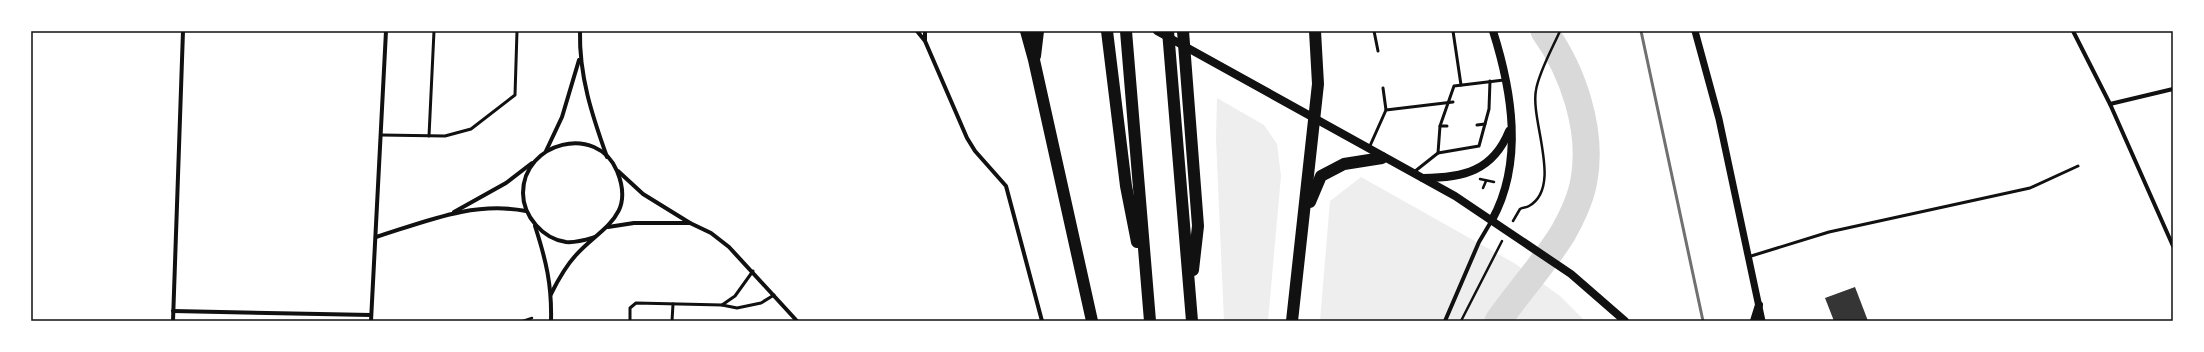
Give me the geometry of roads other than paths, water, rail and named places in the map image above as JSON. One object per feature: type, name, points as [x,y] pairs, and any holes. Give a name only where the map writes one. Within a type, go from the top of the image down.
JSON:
[{"type":"highway","points":[[1026,31],[1034,60],[1092,321]]},
{"type":"highway","points":[[1034,60],[1038,31]]},
{"type":"highway","points":[[1107,31],[1126,186],[1148,298]]},
{"type":"highway","points":[[1126,31],[1150,321]]},
{"type":"highway","points":[[1168,31],[1192,321]]},
{"type":"highway","points":[[1183,31],[1198,226],[1190,299]]},
{"type":"highway","points":[[1292,321],[1316,117],[1318,84],[1315,31]]},
{"type":"highway","points":[[1305,212],[1321,176],[1344,164],[1382,158]]},
{"type":"main road","points":[[1157,31],[1316,117],[1382,158],[1423,178],[1492,220],[1572,274],[1625,321]]},
{"type":"main road","points":[[1492,220],[1502,203],[1507,186],[1510,162],[1511,127],[1506,80],[1493,31]]},
{"type":"main road","points":[[1423,178],[1455,176],[1472,172],[1486,164],[1504,145],[1511,127]]},
{"type":"main road","points":[[1754,321],[1759,305]]},
{"type":"street","points":[[173,321],[183,31]]},
{"type":"street","points":[[371,321],[386,31]]},
{"type":"street","points":[[552,294],[560,277],[576,255],[608,227],[617,215],[622,200],[622,184],[616,170],[607,157],[593,118],[580,58],[580,31]]},
{"type":"street","points":[[917,31],[925,41],[967,138],[975,150],[1006,186],[1042,321]]},
{"type":"street","points":[[925,31],[925,41]]},
{"type":"street","points":[[1695,31],[1719,119],[1762,321]]},
{"type":"street","points":[[2073,31],[2110,104],[2173,246]]},
{"type":"street","points":[[546,151],[562,117],[580,58]]},
{"type":"street","points":[[2110,104],[2173,88]]},
{"type":"street","points":[[451,214],[506,183],[546,151],[562,144],[579,144],[594,148],[607,157]]},
{"type":"street","points":[[533,162],[525,177],[523,194],[526,211],[535,225],[548,268],[552,294],[551,321]]},
{"type":"street","points":[[616,170],[642,194],[690,223],[710,233],[729,247],[753,271],[797,321]]},
{"type":"street","points":[[376,236],[451,214],[494,207],[526,211]]},
{"type":"street","points":[[1445,321],[1479,242],[1492,220]]},
{"type":"street","points":[[608,227],[634,223],[690,223]]},
{"type":"street","points":[[535,225],[549,236],[565,242],[580,242],[595,237]]},
{"type":"street","points":[[173,311],[371,315]]},
{"type":"lane","points":[[429,136],[434,31]]},
{"type":"lane","points":[[381,135],[445,136],[471,129],[515,95],[517,31]]},
{"type":"lane","points":[[1374,31],[1378,51]]},
{"type":"lane","points":[[1454,31],[1461,85]]},
{"type":"lane","points":[[1438,153],[1440,126],[1454,86],[1506,80]]},
{"type":"lane","points":[[1413,173],[1438,153],[1479,146],[1490,100],[1490,82]]},
{"type":"lane","points":[[1368,149],[1386,110],[1383,88]]},
{"type":"lane","points":[[1485,101],[1490,100]]},
{"type":"lane","points":[[1386,110],[1453,102]]},
{"type":"lane","points":[[1477,125],[1485,124]]},
{"type":"lane","points":[[1440,126],[1447,126]]},
{"type":"lane","points":[[1748,256],[1828,232],[2030,188],[2078,166]]},
{"type":"lane","points":[[722,305],[735,296],[753,271]]},
{"type":"lane","points":[[630,321],[630,308],[636,303],[722,305],[737,308],[761,302],[774,296]]},
{"type":"lane","points":[[672,321],[673,304]]},
{"type":"waterway","points":[[1498,321],[1548,256],[1563,233],[1576,208],[1584,180],[1586,141],[1578,102],[1564,64],[1544,31]]},
{"type":"railway","points":[[1641,31],[1703,321]]}]
